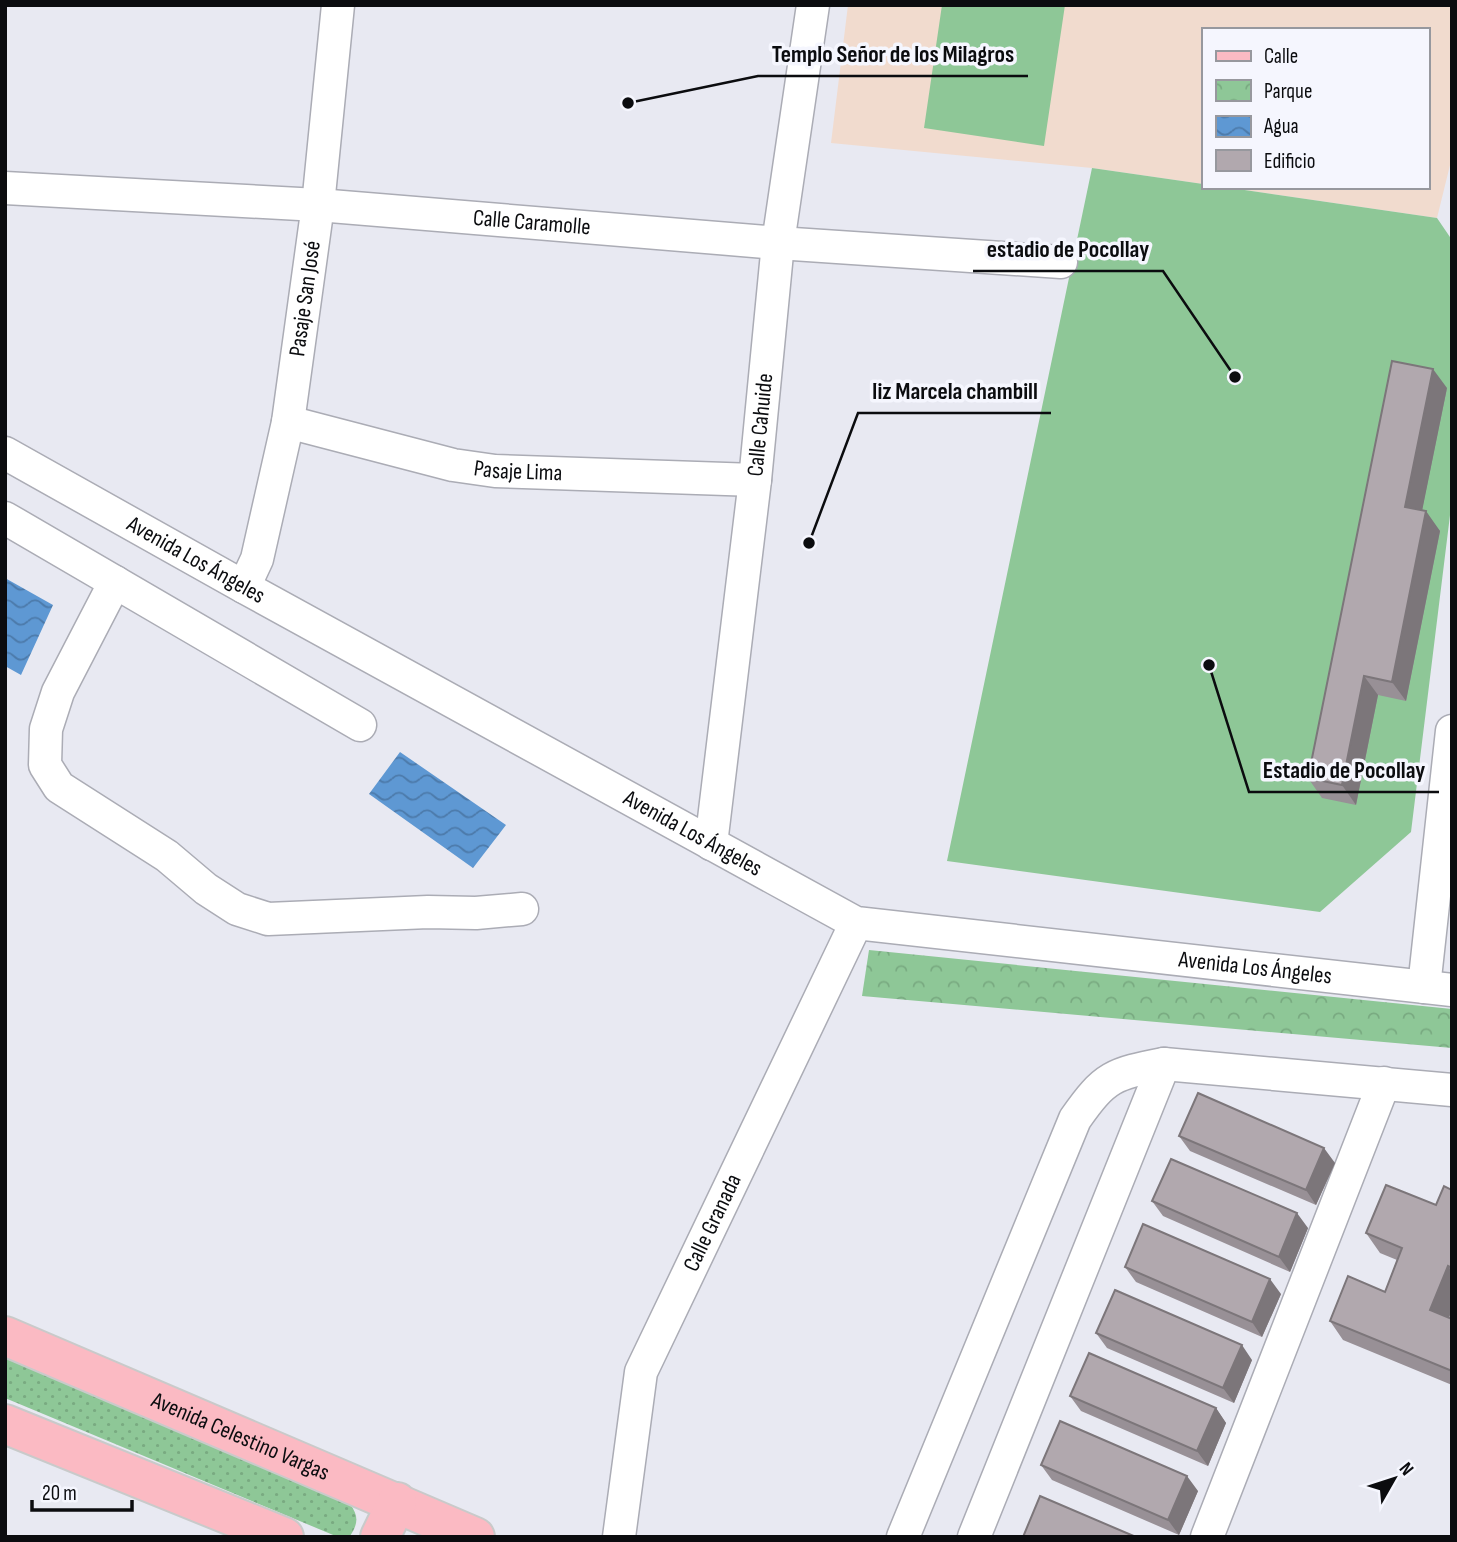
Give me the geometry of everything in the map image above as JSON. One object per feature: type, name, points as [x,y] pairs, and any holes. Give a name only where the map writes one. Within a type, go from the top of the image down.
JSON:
[{"type":"main road","name":"Avenida Celestino Vargas","points":[[5,1336],[475,1537]]},
{"type":"main road","points":[[10,1433],[284,1537]]},
{"type":"main road","points":[[380,1537],[397,1502]]},
{"type":"street","name":"Pasaje San José","points":[[244,587],[257,559],[288,422],[318,205],[338,5]]},
{"type":"street","name":"Calle Cahuide","points":[[711,844],[755,480],[778,243],[813,5]]},
{"type":"street","name":"Calle Caramolle","points":[[5,188],[318,205],[778,243],[1061,262]]},
{"type":"street","name":"Pasaje Lima","points":[[288,422],[453,465],[495,471],[755,480]]},
{"type":"street","name":"Avenida Los Ángeles","points":[[5,453],[856,923],[1438,988]]},
{"type":"street","points":[[5,518],[360,725]]},
{"type":"street","points":[[116,582],[58,692],[46,729],[45,765],[59,786],[167,856],[206,889],[237,909],[268,919],[428,912],[476,913],[522,909]]},
{"type":"street","points":[[1438,988],[1452,731]]},
{"type":"street","name":"Calle Granada","points":[[619,1537],[641,1372],[856,923]]},
{"type":"street","points":[[974,1537],[1164,1064]]},
{"type":"street","points":[[903,1537],[1075,1119],[1096,1089],[1123,1072],[1164,1064],[1452,1090]]},
{"type":"street","points":[[1207,1537],[1384,1083]]},
{"type":"shaded area","points":[[848,5],[1452,5],[1452,157],[1437,218],[1238,189],[1429,189],[1429,28],[1202,28],[1202,184],[1092,168],[831,143]]},
{"type":"green space","points":[[942,5],[1065,5],[1044,146],[924,128]]},
{"type":"green space","points":[[1092,168],[1202,184],[1202,189],[1238,189],[1437,218],[1452,240],[1452,499],[1411,832],[1320,912],[947,861]]},
{"type":"green space","points":[[869,950],[1452,1009],[1452,1048],[862,996]]},
{"type":"green space","points":[[5,1354],[350,1504],[356,1516],[353,1532],[350,1536],[338,1537],[5,1398]]},
{"type":"water","points":[[5,578],[53,605],[21,675],[5,666]]},
{"type":"water","points":[[400,752],[506,825],[473,868],[369,794]]},
{"type":"building","points":[[1392,361],[1433,369],[1405,507],[1426,511],[1392,682],[1364,676],[1342,785],[1308,778]]},
{"type":"building","points":[[1198,1093],[1324,1148],[1306,1190],[1179,1136]]},
{"type":"building","points":[[1171,1159],[1297,1213],[1279,1257],[1152,1201]]},
{"type":"building","points":[[1386,1185],[1436,1205],[1444,1186],[1452,1190],[1452,1268],[1448,1266],[1430,1310],[1452,1319],[1452,1371],[1330,1321],[1348,1276],[1385,1292],[1402,1248],[1366,1233]]},
{"type":"building","points":[[1143,1224],[1270,1279],[1252,1322],[1125,1267]]},
{"type":"building","points":[[1115,1290],[1242,1345],[1223,1388],[1096,1333]]},
{"type":"building","points":[[1089,1353],[1216,1408],[1197,1451],[1070,1396]]},
{"type":"building","points":[[1060,1421],[1187,1476],[1168,1520],[1041,1465]]},
{"type":"building","points":[[1040,1496],[1136,1537],[1023,1537]]},
{"type":"place","name":"Templo Señor de los Milagros","points":[[628,103]]},
{"type":"place","name":"estadio de Pocollay","points":[[1235,377]]},
{"type":"place","name":"liz Marcela chambill","points":[[809,543]]},
{"type":"place","name":"Estadio de Pocollay","points":[[1209,665]]}]
